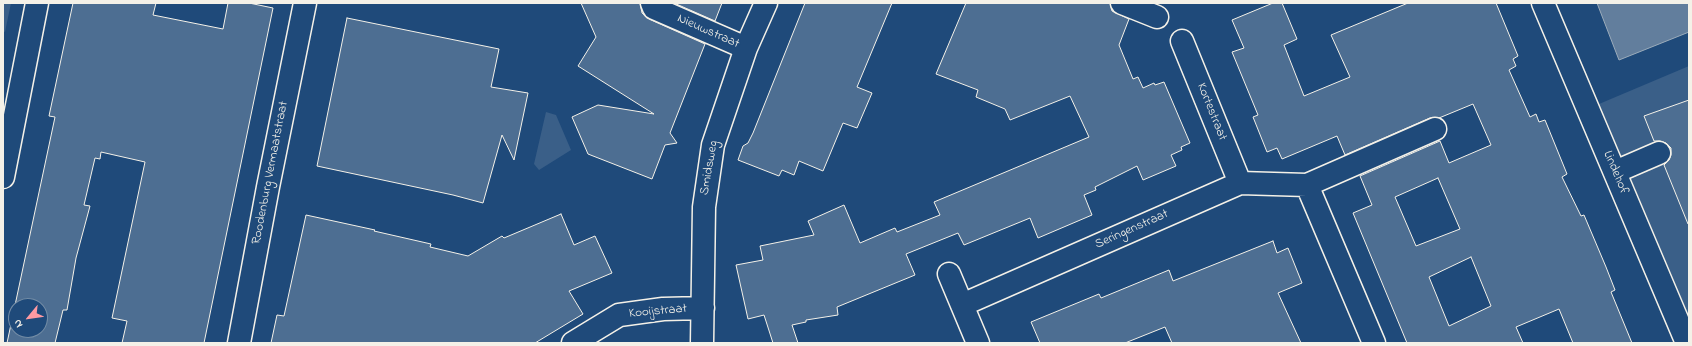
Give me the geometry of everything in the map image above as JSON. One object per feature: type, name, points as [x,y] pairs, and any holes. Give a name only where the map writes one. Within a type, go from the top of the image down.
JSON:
[{"type":"street","points":[[3,176],[11,94],[37,3]]},
{"type":"street","name":"Roodenburg Vermaatstraat","points":[[239,343],[268,187],[305,3]]},
{"type":"street","name":"Nieuwstraat","points":[[652,3],[654,8],[746,48]]},
{"type":"street","name":"Smidsweg","points":[[702,343],[704,207],[713,145],[746,48],[766,3]]},
{"type":"street","points":[[1122,3],[1157,17]]},
{"type":"street","name":"Lindehof","points":[[1543,3],[1687,338]]},
{"type":"street","name":"Kortestraat","points":[[1182,41],[1240,183]]},
{"type":"street","name":"Seringenstraat","points":[[962,305],[1240,183],[1307,185],[1435,129]]},
{"type":"street","points":[[1615,172],[1659,153]]},
{"type":"street","points":[[1307,185],[1374,343]]},
{"type":"street","points":[[949,274],[978,343]]},
{"type":"street","name":"Kooijstraat","points":[[573,343],[619,316],[663,309],[703,308]]},
{"type":"shaded area","points":[[3,3],[11,3],[5,32],[3,31]]},
{"type":"shaded area","points":[[1597,3],[1689,3],[1689,32],[1619,60]]},
{"type":"shaded area","points":[[1689,66],[1689,316],[1599,104]]},
{"type":"shaded area","points":[[546,112],[556,115],[571,150],[539,170],[534,164]]},
{"type":"building","points":[[73,3],[156,3],[153,15],[223,29],[228,3],[249,3],[273,8],[204,343],[122,343],[127,321],[112,318],[145,162],[101,152],[100,159],[95,158],[84,205],[90,206],[76,258],[67,310],[63,310],[55,343],[7,343],[8,338],[48,338],[48,298],[17,298],[55,117],[49,116]]},
{"type":"building","points":[[581,3],[640,3],[642,13],[649,19],[705,44],[670,133],[677,143],[665,145],[652,179],[588,154],[572,117],[598,105],[654,114],[578,66],[596,37]]},
{"type":"building","points":[[674,3],[722,3],[715,21]]},
{"type":"building","points":[[805,3],[892,3],[857,87],[872,93],[857,128],[843,123],[823,171],[799,161],[794,175],[782,170],[779,176],[738,160],[743,146],[748,143],[753,133]]},
{"type":"building","points":[[966,3],[1110,3],[1112,11],[1129,19],[1119,45],[1133,79],[1138,77],[1143,88],[1154,83],[1155,85],[1164,82],[1190,143],[1181,147],[1182,150],[1171,155],[1176,166],[1143,180],[1137,166],[1095,187],[1096,190],[1084,195],[1092,215],[1038,238],[1030,218],[964,245],[958,233],[906,254],[915,275],[837,307],[838,315],[806,320],[806,322],[792,325],[798,343],[773,343],[764,315],[748,319],[736,265],[763,260],[760,246],[814,235],[808,221],[844,205],[860,243],[895,228],[897,232],[940,215],[934,202],[1089,137],[1070,96],[1010,120],[1005,109],[976,97],[978,90],[936,74]]},
{"type":"building","points":[[1273,3],[1282,3],[1297,39],[1284,45],[1304,96],[1350,77],[1331,35],[1408,3],[1496,3],[1518,56],[1513,59],[1516,66],[1509,70],[1530,117],[1536,114],[1539,122],[1545,120],[1567,174],[1562,177],[1581,216],[1584,215],[1606,267],[1615,290],[1611,292],[1632,343],[1573,343],[1559,309],[1516,327],[1523,343],[1407,343],[1353,213],[1372,205],[1360,176],[1440,141],[1449,163],[1491,145],[1473,104],[1439,118],[1430,118],[1345,155],[1337,136],[1282,159],[1277,148],[1267,152],[1253,117],[1258,115],[1232,52],[1244,48],[1232,20]],"holes":[[[1438,178],[1460,229],[1416,246],[1395,197]],[[1471,257],[1491,306],[1449,326],[1429,277]]]},
{"type":"building","points":[[347,18],[499,49],[491,87],[528,93],[514,160],[502,135],[483,203],[453,195],[317,166]]},
{"type":"building","points":[[1689,100],[1688,224],[1664,165],[1669,160],[1671,148],[1666,143],[1654,141],[1644,116]]},
{"type":"building","points":[[561,214],[574,245],[595,236],[612,273],[569,291],[583,314],[535,343],[271,343],[277,315],[284,316],[306,215],[431,244],[430,247],[468,256],[502,236],[504,238]]},
{"type":"building","points":[[1273,241],[1277,253],[1288,248],[1302,283],[1278,293],[1301,343],[1172,343],[1165,327],[1125,343],[1040,343],[1031,322],[1099,294],[1101,298],[1169,270],[1173,281]]}]
